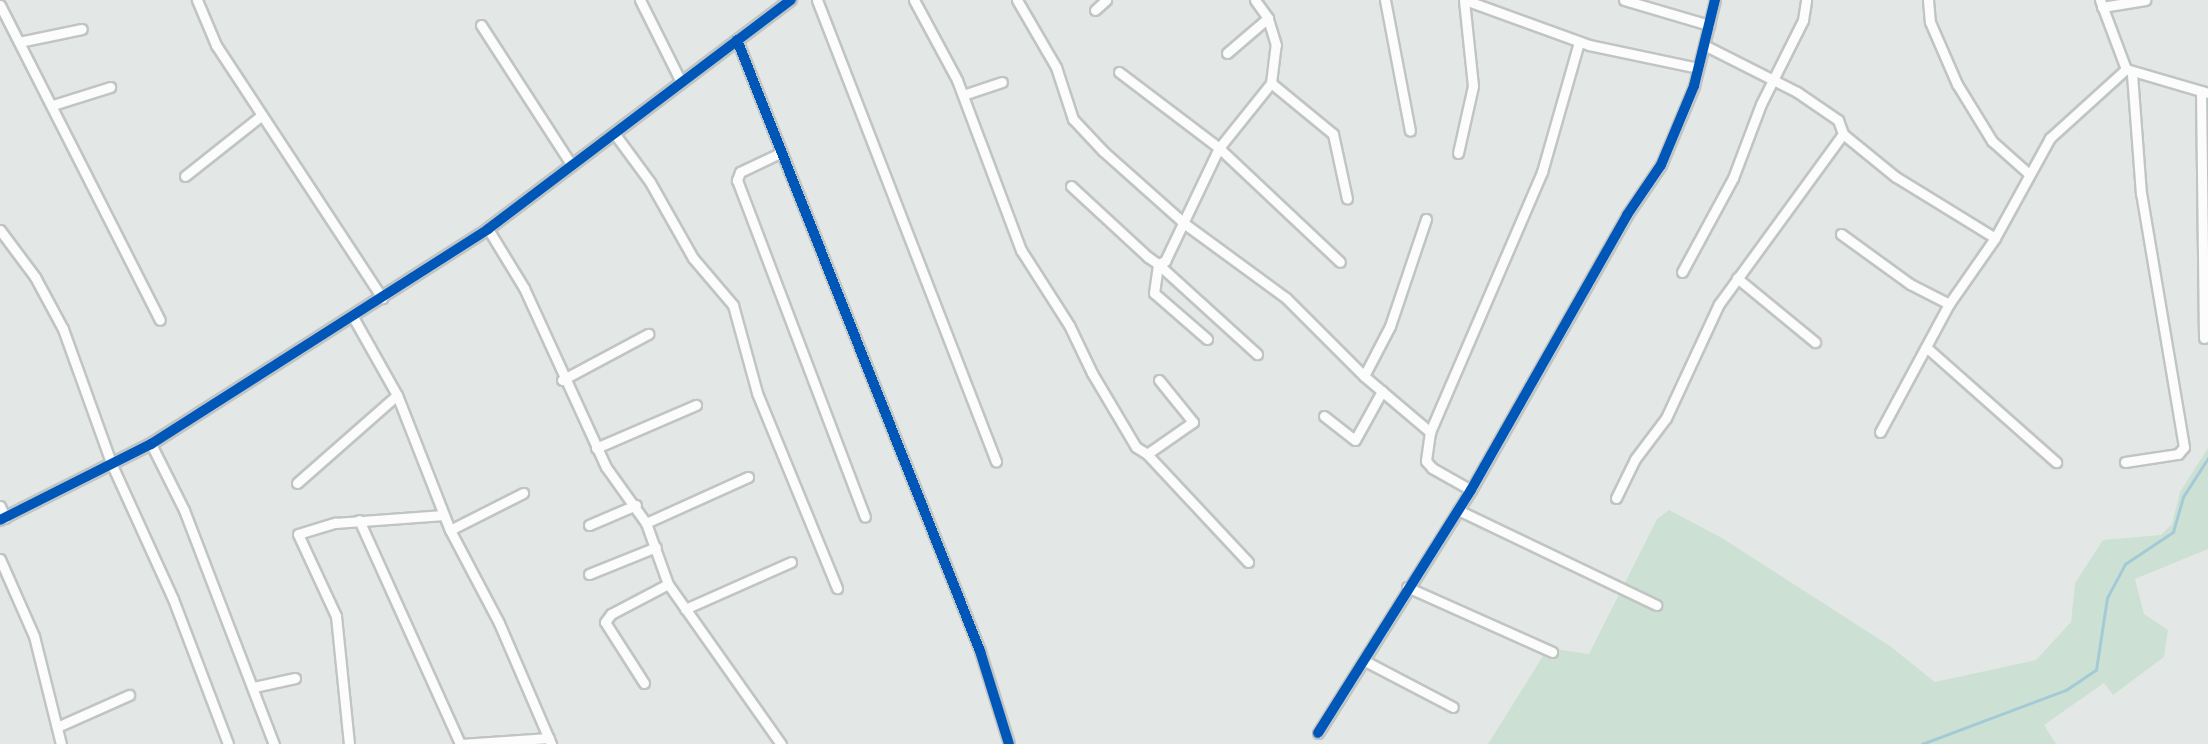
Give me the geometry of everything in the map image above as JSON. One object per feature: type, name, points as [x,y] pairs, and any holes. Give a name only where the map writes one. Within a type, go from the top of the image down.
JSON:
[{"type":"street","points":[[6,0],[0,3],[160,320]]},
{"type":"street","points":[[197,0],[216,45],[382,298]]},
{"type":"street","points":[[640,0],[681,82]]},
{"type":"street","points":[[0,506],[3,519],[112,465],[151,444],[353,317],[488,229],[791,0]]},
{"type":"street","points":[[817,0],[996,461]]},
{"type":"street","points":[[914,0],[942,46],[963,95],[1021,250],[1069,325],[1092,373],[1136,447],[1147,454],[1248,562]]},
{"type":"street","points":[[1017,0],[1056,67],[1073,119],[1185,224],[1286,299],[1364,376],[1430,432]]},
{"type":"street","points":[[1095,10],[1106,0]]},
{"type":"street","points":[[1158,264],[1165,261],[1185,224],[1219,148],[1271,83],[1276,45],[1268,18],[1255,0]]},
{"type":"street","points":[[1385,0],[1410,131]]},
{"type":"street","points":[[1458,153],[1473,86],[1464,0],[1578,42],[1698,68]]},
{"type":"street","points":[[1624,0],[1645,3],[1709,25]]},
{"type":"street","points":[[1318,733],[1365,661],[1407,587],[1471,490],[1627,215],[1661,165],[1681,125],[1706,46],[1714,0]]},
{"type":"street","points":[[1682,272],[1733,178],[1774,78],[1803,20],[1806,0]]},
{"type":"street","points":[[1928,0],[1930,22],[1957,84],[1992,141],[2029,174]]},
{"type":"street","points":[[2125,462],[2178,454],[2184,447],[2141,194],[2129,71],[2101,4],[2145,0]]},
{"type":"street","points":[[1227,53],[1268,18]]},
{"type":"street","points":[[481,24],[571,164]]},
{"type":"street","points":[[19,42],[82,29]]},
{"type":"street","points":[[737,40],[980,651],[1009,744]]},
{"type":"street","points":[[1471,490],[1426,461],[1430,432],[1542,172],[1578,42]]},
{"type":"street","points":[[1706,46],[1774,78],[1838,120],[1843,134],[1896,177],[1995,238]]},
{"type":"street","points":[[1880,432],[1949,304],[1995,238],[2029,174],[2059,127],[2129,71]]},
{"type":"street","points":[[2129,71],[2204,92],[2204,338]]},
{"type":"street","points":[[1119,72],[1219,148],[1340,262]]},
{"type":"street","points":[[963,95],[1002,82]]},
{"type":"street","points":[[1271,83],[1334,134],[1347,199]]},
{"type":"street","points":[[53,105],[110,87]]},
{"type":"street","points":[[185,177],[262,115]]},
{"type":"street","points":[[614,133],[650,182],[694,258],[733,305],[757,393],[837,588]]},
{"type":"street","points":[[1616,498],[1635,459],[1666,418],[1719,304],[1843,134]]},
{"type":"street","points":[[780,153],[740,172],[737,180],[865,517]]},
{"type":"street","points":[[1070,186],[1257,354]]},
{"type":"street","points":[[1364,376],[1390,326],[1426,219]]},
{"type":"street","points":[[488,229],[524,288],[562,380],[596,448],[617,484],[636,505],[646,523],[668,584],[781,744]]},
{"type":"street","points":[[0,230],[35,277],[63,330],[112,465],[173,599],[228,744]]},
{"type":"street","points":[[1841,234],[1910,284],[1949,304]]},
{"type":"street","points":[[1158,264],[1154,293],[1207,339]]},
{"type":"street","points":[[1737,278],[1815,342]]},
{"type":"street","points":[[353,317],[397,395],[450,530],[499,623],[550,741],[460,744],[359,520]]},
{"type":"street","points":[[562,380],[648,334]]},
{"type":"street","points":[[1926,347],[2056,462]]},
{"type":"street","points":[[1147,454],[1194,422],[1159,380]]},
{"type":"street","points":[[1324,416],[1355,440],[1382,391]]},
{"type":"street","points":[[297,483],[397,395]]},
{"type":"street","points":[[596,448],[696,405]]},
{"type":"street","points":[[151,444],[184,510],[274,744]]},
{"type":"street","points":[[646,523],[748,477]]},
{"type":"street","points":[[450,530],[523,493]]},
{"type":"street","points":[[589,525],[636,505]]},
{"type":"street","points":[[1458,510],[1656,605]]},
{"type":"street","points":[[349,744],[336,616],[298,534],[359,520],[444,515]]},
{"type":"street","points":[[589,574],[656,547]]},
{"type":"street","points":[[0,559],[34,636],[61,744]]},
{"type":"street","points":[[685,609],[791,562]]},
{"type":"street","points":[[644,683],[605,622],[611,614],[668,584]]},
{"type":"street","points":[[1407,587],[1552,652]]},
{"type":"street","points":[[1365,661],[1453,706]]},
{"type":"street","points":[[254,687],[295,678]]},
{"type":"street","points":[[57,727],[129,695]]},
{"type":"green space","points":[[2208,448],[2208,549],[2135,579],[2144,614],[2168,630],[2164,657],[2113,695],[2104,683],[2044,725],[2056,744],[1488,744],[1548,648],[1589,654],[1657,519],[1669,510],[1722,538],[1890,646],[1935,682],[2036,660],[2071,622],[2075,583],[2103,540],[2161,535],[2172,524],[2180,492]]},
{"type":"waterway","points":[[1922,744],[2066,690],[2096,670],[2107,598],[2125,564],[2173,532],[2183,497],[2208,458]]},
{"type":"cycle path","points":[[0,520],[151,444],[488,229],[791,0]]},
{"type":"cycle path","points":[[1318,733],[1471,490],[1627,215],[1661,165],[1694,86],[1715,0]]},
{"type":"cycle path","points":[[737,40],[980,651],[1009,744]]}]
